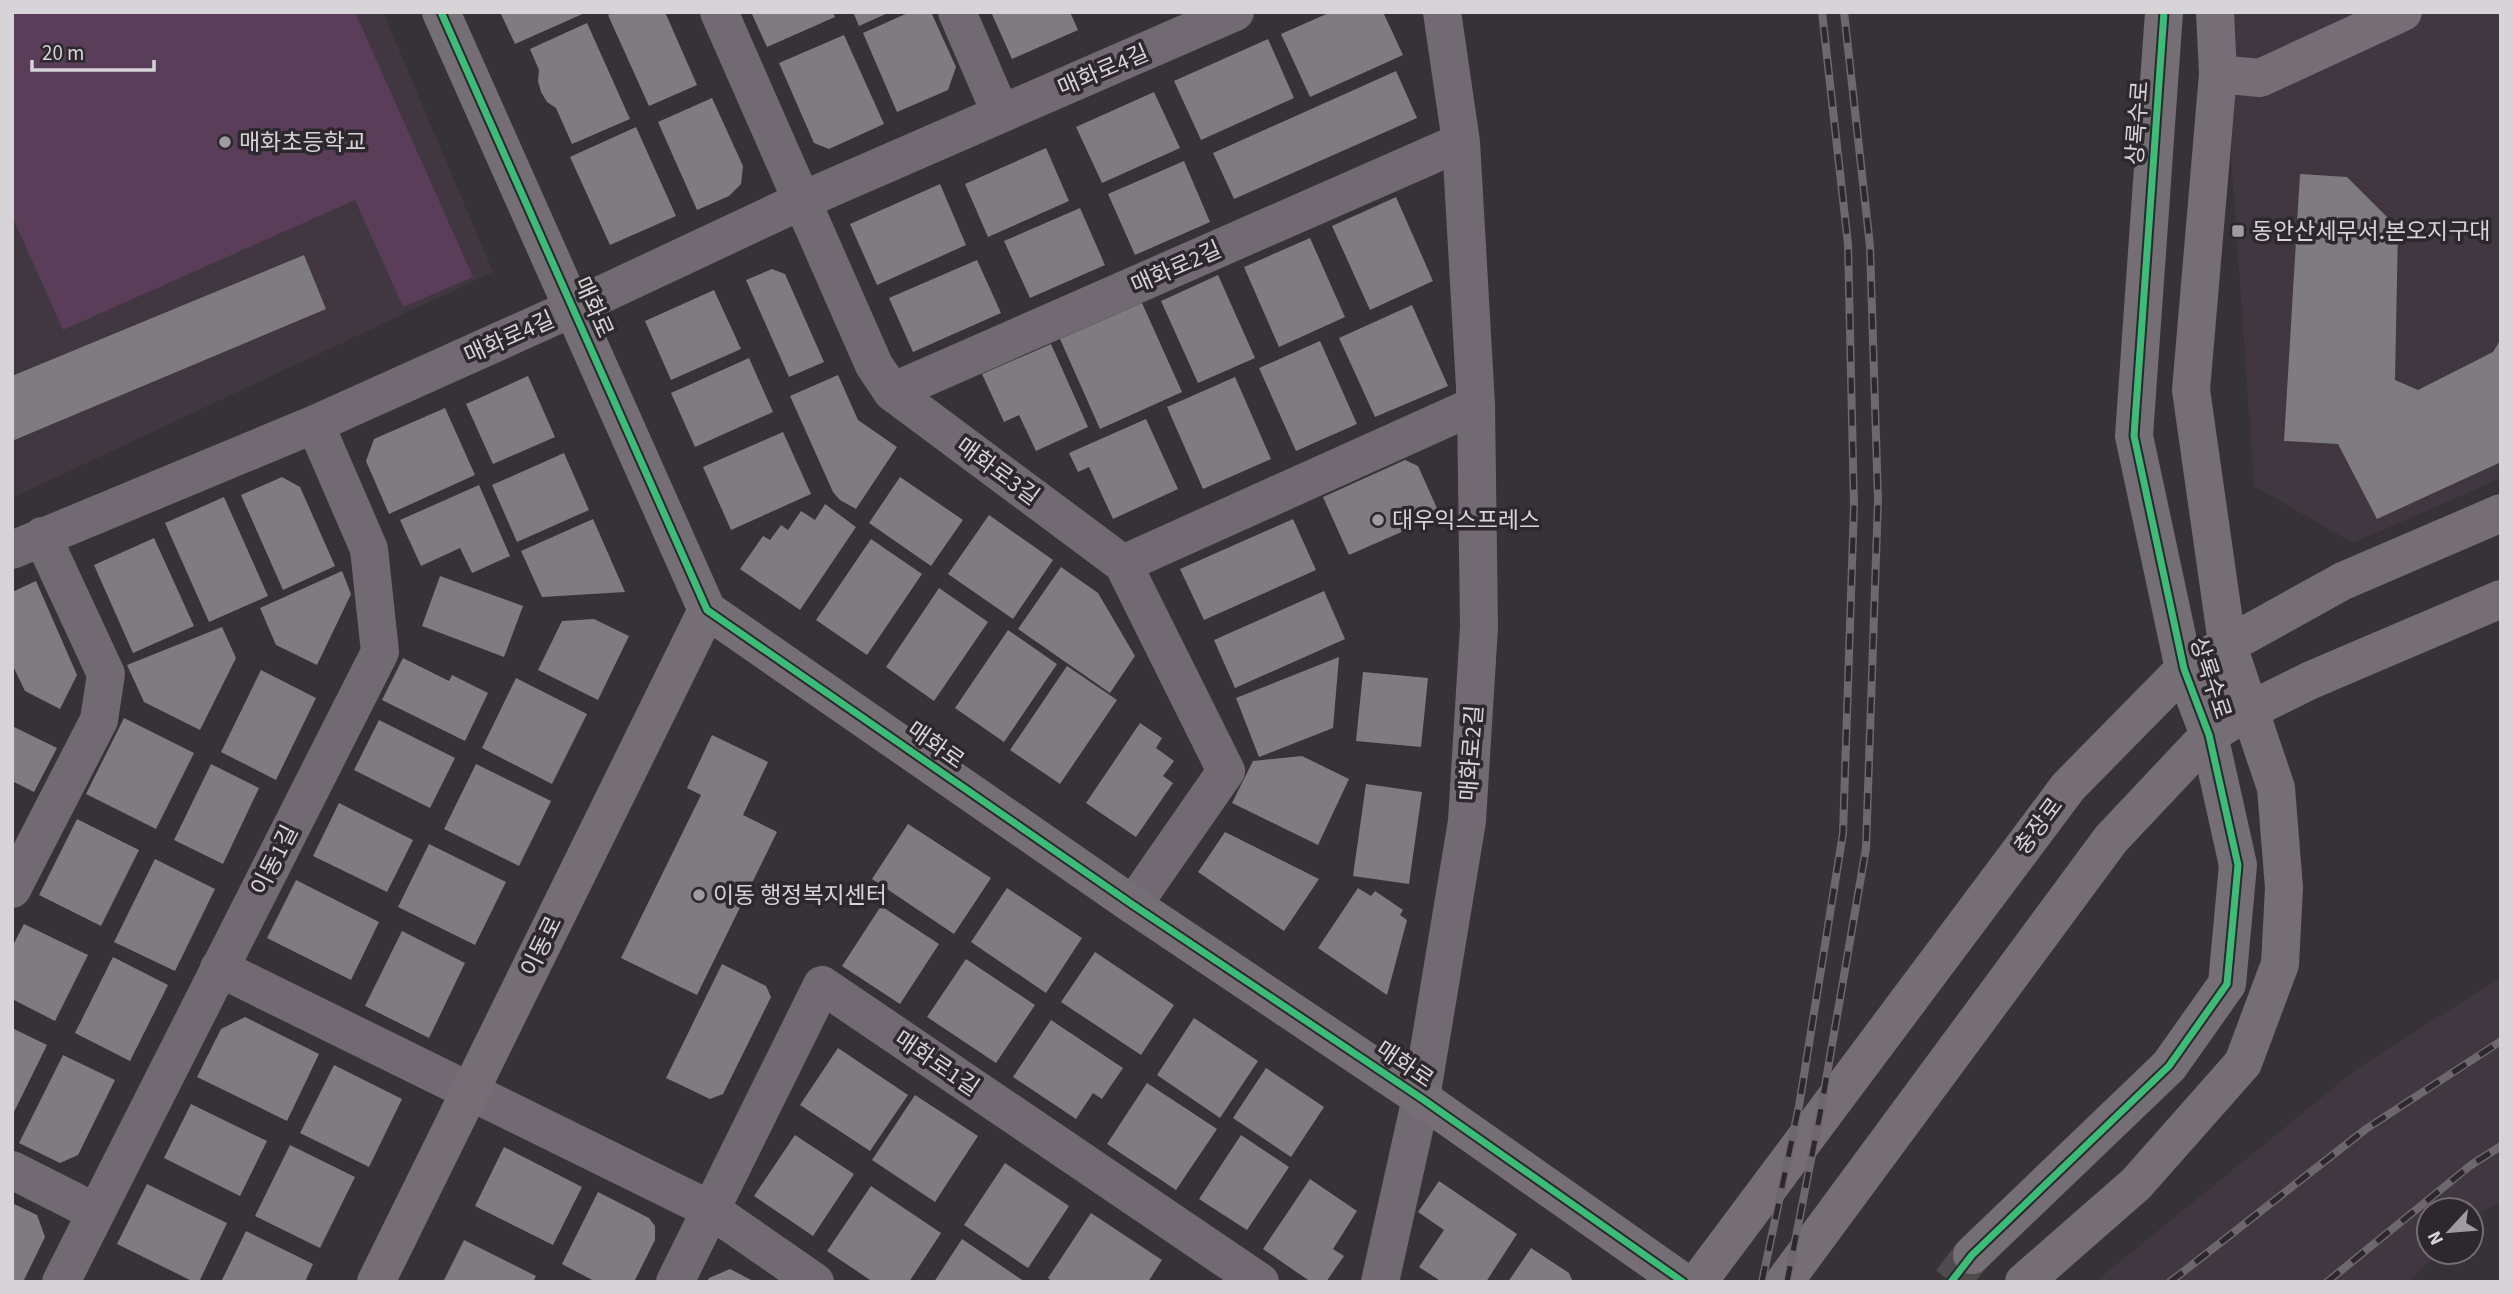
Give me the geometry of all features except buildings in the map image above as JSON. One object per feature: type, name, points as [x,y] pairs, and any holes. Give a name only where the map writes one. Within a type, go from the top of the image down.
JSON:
[{"type":"street","name":"매화로","points":[[441,12],[708,610],[1133,905],[1421,1098],[1683,1282]]},
{"type":"street","name":"매화로3길","points":[[719,12],[874,365],[891,392],[1123,564],[1226,771],[1133,905]]},
{"type":"street","points":[[957,12],[1002,114]]},
{"type":"street","name":"매화로2길","points":[[1421,1098],[1467,821],[1479,627],[1476,405],[1461,142],[1442,12]]},
{"type":"street","name":"상록수로","points":[[1972,1255],[2169,1066],[2227,984],[2238,865],[2209,735],[2183,669],[2134,436],[2164,12]]},
{"type":"street","name":"상록수로","points":[[2024,1282],[2136,1184],[2243,1063],[2280,964],[2284,888],[2276,788],[2227,643],[2191,390],[2218,74],[2215,12]]},
{"type":"street","points":[[2218,74],[2260,78],[2403,12]]},
{"type":"street","name":"매화로4길","points":[[27,543],[315,424],[573,308],[801,201],[1002,114],[1214,17]]},
{"type":"street","name":"매화로2길","points":[[891,392],[1461,142]]},
{"type":"street","points":[[1123,564],[1476,405]]},
{"type":"street","name":"이동1길","points":[[61,1282],[380,652],[369,549],[315,424]]},
{"type":"street","name":"충장로","points":[[1698,1282],[2068,786],[2183,669],[2343,581],[2501,513]]},
{"type":"street","points":[[12,889],[99,720],[106,674],[27,543]]},
{"type":"street","points":[[1784,1282],[2111,839],[2209,735],[2248,710],[2311,680],[2501,599]]},
{"type":"street","name":"이동로","points":[[376,1282],[708,610]]},
{"type":"street","points":[[219,968],[711,1210],[815,1282]]},
{"type":"street","name":"매화로1길","points":[[675,1282],[822,985],[1260,1282]]},
{"type":"street","points":[[1380,1282],[1421,1098]]},
{"type":"street","points":[[12,1170],[95,1212]]},
{"type":"shaded area","name":"매화초등학교","points":[[12,12],[383,12],[493,272],[12,498]]},
{"type":"shaded area","name":"매화초등학교","points":[[12,12],[355,12],[473,277],[403,307],[355,200],[63,330],[12,216]]},
{"type":"shaded area","points":[[2221,12],[2501,12],[2501,478],[2353,543],[2254,486]]},
{"type":"shaded area","points":[[2501,977],[2501,1201],[2485,1210],[2485,1196],[2415,1196],[2415,1266],[2425,1266],[2409,1282],[2095,1282],[2358,1068]]},
{"type":"tunnel","points":[[1951,1282],[1972,1255]]},
{"type":"railway","points":[[1762,1282],[1799,1106],[1843,833],[1854,506],[1848,244],[1822,12]]},
{"type":"railway","points":[[1787,1282],[1821,1109],[1866,848],[1878,500],[1870,246],[1844,12]]},
{"type":"railway","points":[[2170,1282],[2366,1129],[2501,1041]]},
{"type":"railway","points":[[2327,1282],[2471,1165],[2501,1146]]},
{"type":"cycle path","points":[[441,12],[707,610],[1133,905],[1421,1098],[1683,1282]]},
{"type":"cycle path","points":[[1951,1282],[1972,1255],[2169,1066],[2227,984],[2238,865],[2209,735],[2184,669],[2134,436],[2164,12]]},
{"type":"place","name":"매화초등학교","points":[[225,142]]},
{"type":"place","name":"동안산세무서.본오지구대","points":[[2238,231]]},
{"type":"place","name":"대우익스프레스","points":[[1378,520]]},
{"type":"place","name":"이동 행정복지센터","points":[[699,895]]}]
